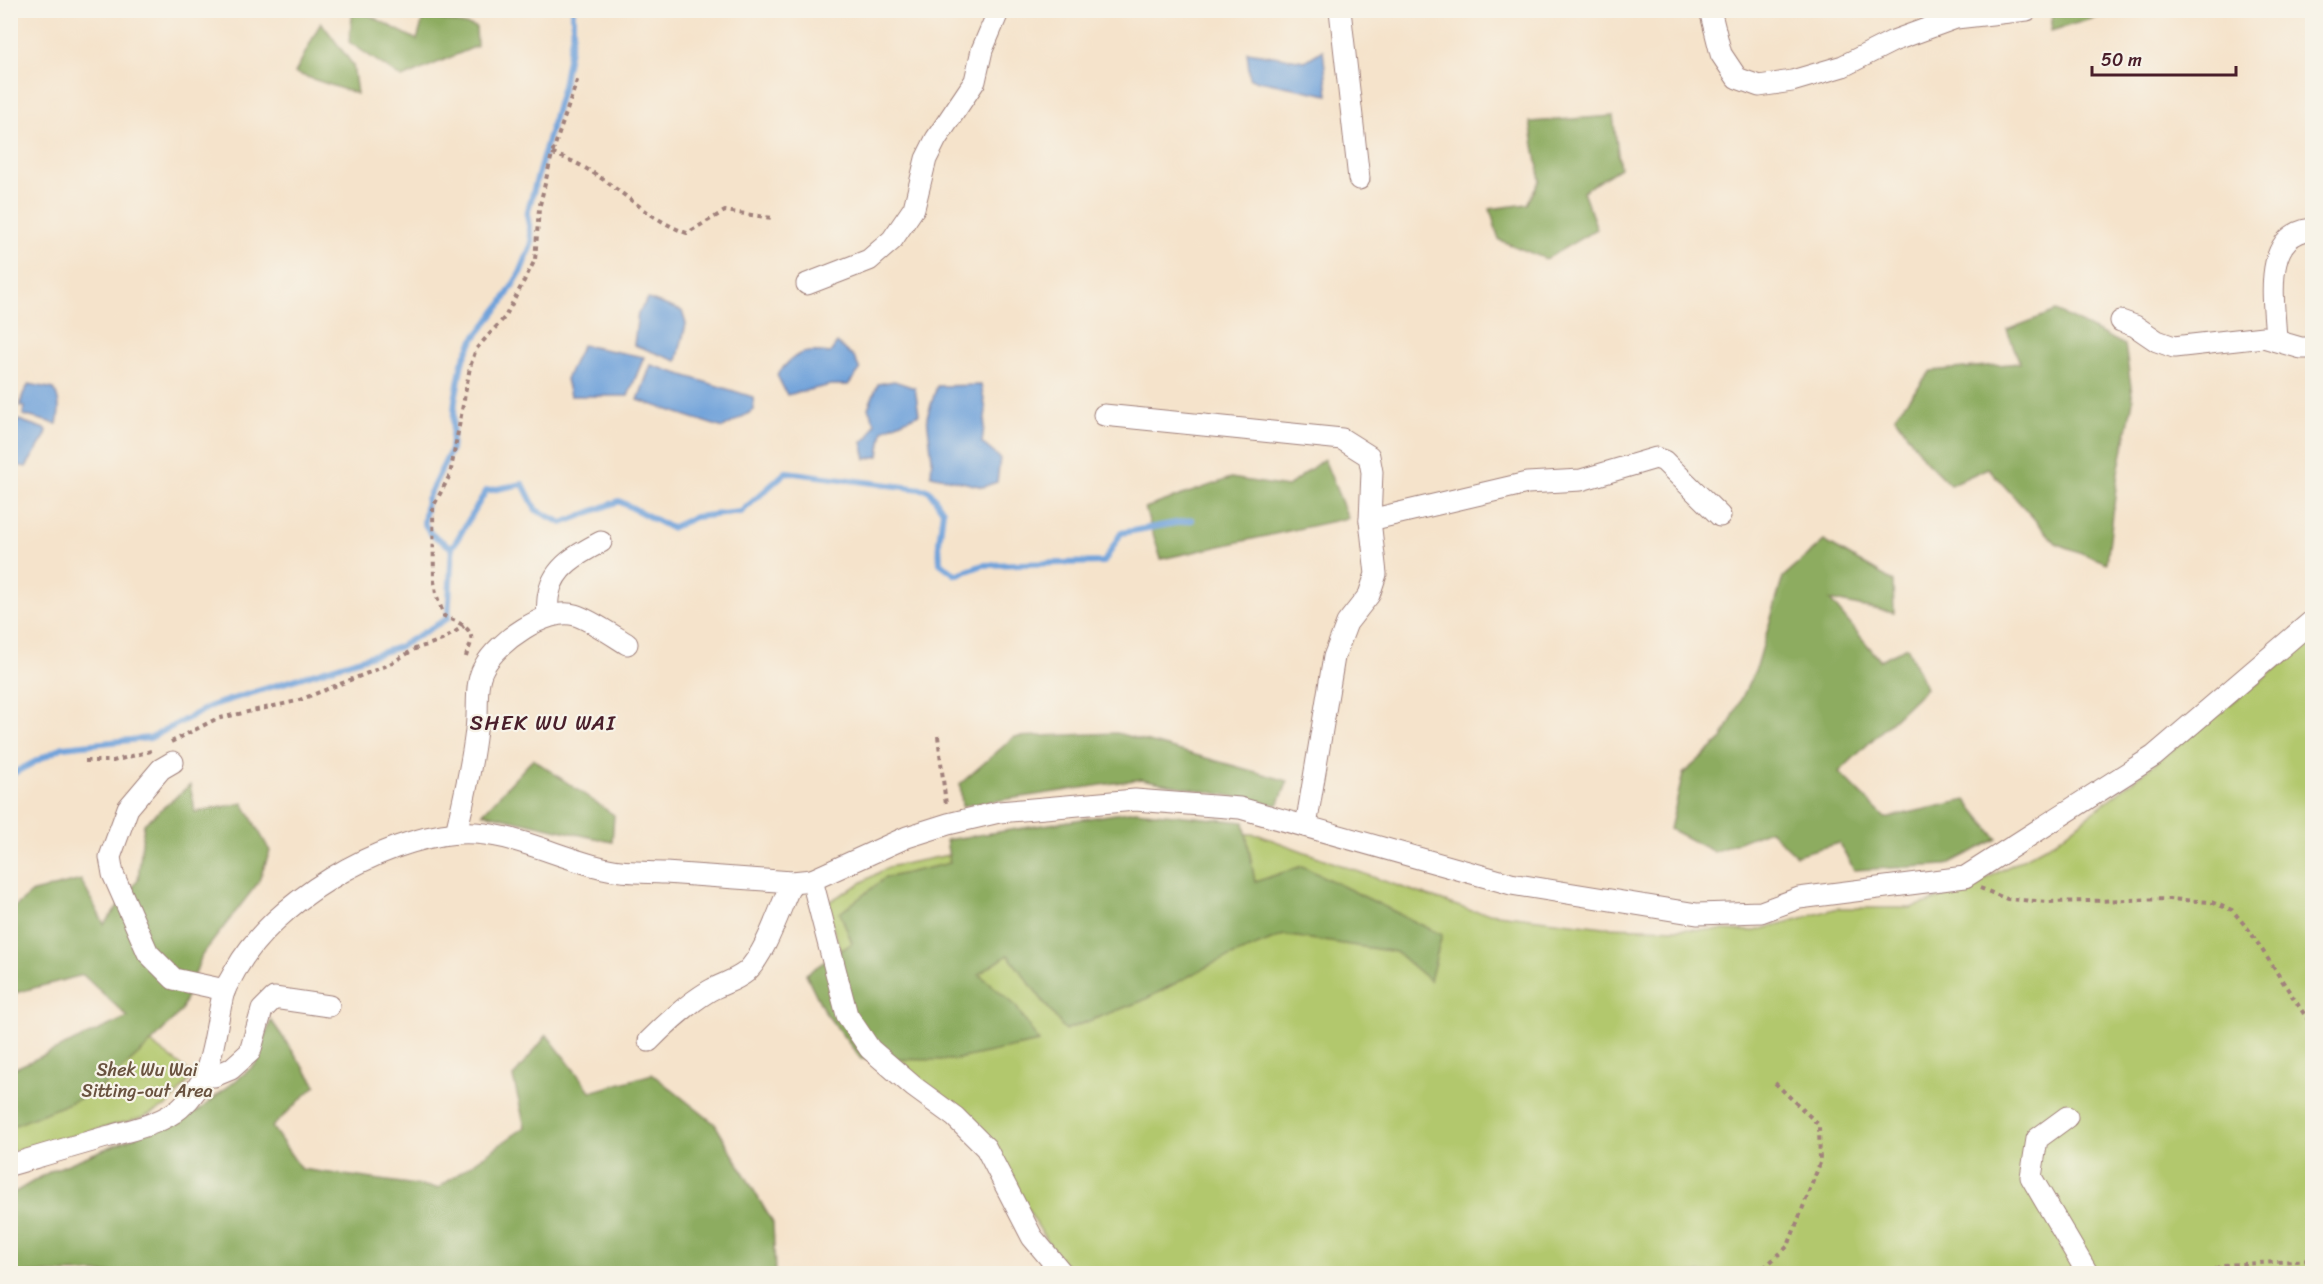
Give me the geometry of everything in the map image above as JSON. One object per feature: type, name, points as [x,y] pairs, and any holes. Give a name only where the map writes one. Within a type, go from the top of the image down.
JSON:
[{"type":"street","points":[[807,284],[869,260],[892,240],[914,208],[926,159],[931,149],[975,81],[982,50],[999,10]]},
{"type":"street","points":[[1340,10],[1359,179]]},
{"type":"street","points":[[1710,10],[1721,54],[1737,78],[1759,86],[1792,81],[1843,66],[1893,41],[1956,18],[2027,10]]},
{"type":"street","points":[[2276,341],[2274,267],[2280,249],[2288,239],[2303,230],[2313,229]]},
{"type":"street","points":[[2121,321],[2135,326],[2157,342],[2174,347],[2239,338],[2263,338],[2313,348]]},
{"type":"street","points":[[1104,415],[1342,439],[1369,456],[1372,472],[1370,520],[1377,574],[1369,596],[1347,623],[1334,657],[1306,826]]},
{"type":"street","points":[[1370,520],[1527,483],[1581,480],[1656,458],[1664,461],[1720,516]]},
{"type":"street","points":[[547,616],[549,592],[555,578],[568,561],[601,542]]},
{"type":"street","points":[[456,833],[472,763],[483,668],[496,650],[515,634],[547,616],[574,614],[627,644]]},
{"type":"street","points":[[10,1165],[157,1122],[179,1109],[192,1095],[205,1075],[217,1035],[225,990],[259,936],[308,894],[357,864],[412,842],[456,833],[480,833],[556,852],[608,869],[802,881],[907,837],[948,824],[999,812],[1135,800],[1240,808],[1511,884],[1697,914],[1761,912],[1799,898],[1965,877],[2154,756],[2313,621]]},
{"type":"street","points":[[167,751],[161,769],[128,808],[110,857],[113,874],[148,953],[174,978],[225,990]]},
{"type":"street","points":[[649,1041],[676,1014],[711,989],[733,981],[746,972],[759,956],[802,881]]},
{"type":"street","points":[[802,881],[847,1015],[870,1049],[914,1087],[956,1117],[986,1148],[1032,1237],[1063,1274]]},
{"type":"street","points":[[205,1075],[214,1076],[231,1069],[250,1052],[262,1010],[274,998],[328,1006]]},
{"type":"street","points":[[2067,1117],[2037,1139],[2031,1177],[2088,1274]]},
{"type":"path","points":[[85,761],[113,761],[167,751],[216,719],[297,701],[388,665],[415,649],[442,640],[464,626],[444,616],[436,594],[432,547],[433,507],[450,475],[470,367],[476,349],[505,316],[535,260],[539,209],[552,154],[578,78]]},
{"type":"path","points":[[552,154],[595,174],[662,221],[687,233],[724,211],[772,218]]},
{"type":"path","points":[[938,736],[948,824]]},
{"type":"path","points":[[1965,877],[1986,892],[2007,899],[2049,902],[2169,899],[2211,902],[2232,910],[2250,930],[2313,1026]]},
{"type":"path","points":[[1757,1274],[1788,1246],[1820,1164],[1819,1125],[1775,1083]]},
{"type":"path","points":[[2208,1274],[2222,1265],[2313,1260]]},
{"type":"green space","points":[[359,10],[417,40],[424,16],[476,27],[477,46],[402,78],[349,42],[353,11]]},
{"type":"green space","points":[[2053,10],[2118,11],[2051,31]]},
{"type":"green space","points":[[321,22],[353,65],[357,94],[295,73]]},
{"type":"green space","points":[[1613,116],[1620,168],[1583,191],[1597,229],[1546,259],[1499,240],[1490,209],[1527,204],[1540,180],[1530,122]]},
{"type":"green space","points":[[2056,311],[2125,345],[2133,401],[2118,472],[2107,563],[2056,543],[1988,468],[1950,485],[1924,459],[1895,416],[1931,371],[2020,363],[2007,330]]},
{"type":"green space","points":[[1324,459],[1348,518],[1161,559],[1145,508],[1231,478],[1287,487]]},
{"type":"green space","points":[[1824,541],[1893,581],[1894,613],[1830,600],[1880,660],[1907,647],[1926,688],[1839,772],[1885,818],[1966,800],[1997,839],[1946,865],[1854,870],[1839,843],[1796,855],[1769,830],[1714,852],[1670,829],[1683,774],[1722,739],[1757,666],[1783,577]]},
{"type":"green space","points":[[2312,640],[2312,1273],[1067,1273],[975,1125],[871,1042],[825,904],[888,867],[1054,834],[1159,824],[1259,835],[1472,911],[1604,927],[1755,931],[1838,908],[1911,908],[1967,889],[2056,841]]},
{"type":"green space","points":[[1117,733],[1288,781],[1278,805],[1141,779],[962,806],[960,784],[1014,737]]},
{"type":"green space","points":[[533,759],[614,815],[612,842],[483,813]]},
{"type":"green space","points":[[190,785],[195,812],[243,803],[270,851],[258,883],[202,955],[181,1011],[148,1046],[96,1092],[11,1127],[11,1070],[128,1017],[83,975],[11,994],[11,910],[33,892],[81,880],[104,924],[138,880],[144,824]]},
{"type":"green space","points":[[1135,811],[1244,822],[1255,882],[1302,866],[1442,935],[1430,981],[1396,952],[1284,935],[1214,963],[1142,1001],[1065,1030],[1008,955],[979,974],[1015,1005],[1039,1042],[953,1060],[861,1059],[824,1011],[806,974],[852,943],[840,913],[885,878],[950,863],[946,840]]},
{"type":"green space","points":[[271,1020],[316,1085],[272,1127],[301,1169],[438,1188],[525,1127],[513,1077],[547,1035],[591,1092],[652,1074],[715,1124],[773,1223],[775,1273],[11,1273],[10,1195],[51,1171],[198,1111],[256,1064]]},
{"type":"green space","name":"Shek Wu Wai Sitting-out Area","points":[[144,1038],[194,1075],[167,1106],[141,1118],[11,1152],[11,1126]]},
{"type":"water","points":[[1323,50],[1328,95],[1250,79],[1247,52],[1305,61]]},
{"type":"water","points":[[648,299],[682,311],[686,324],[677,361],[634,345],[638,313]]},
{"type":"water","points":[[837,343],[854,357],[860,370],[848,385],[831,385],[787,395],[777,375],[789,362],[805,352],[830,353]]},
{"type":"water","points":[[582,345],[644,357],[628,396],[570,396],[566,379]]},
{"type":"water","points":[[651,365],[753,397],[754,410],[723,428],[638,400]]},
{"type":"water","points":[[894,381],[915,388],[919,414],[883,430],[879,456],[866,459],[862,442],[869,437],[875,423],[868,408],[878,384]]},
{"type":"water","points":[[29,384],[54,389],[59,406],[57,424],[23,415],[25,407],[20,406]]},
{"type":"water","points":[[981,385],[986,410],[982,443],[1000,458],[997,482],[983,487],[931,475],[932,459],[927,417],[937,386]]},
{"type":"water","points":[[19,420],[47,430],[26,467],[11,464],[11,432]]},
{"type":"waterway","points":[[452,548],[431,534],[424,523],[427,499],[451,450],[455,400],[462,363],[473,340],[502,303],[520,273],[532,243],[527,214],[563,86],[573,32],[573,10]]},
{"type":"waterway","points":[[10,775],[63,747],[150,738],[213,705],[399,647],[448,618],[452,548],[486,491],[523,484],[536,510],[562,523],[619,501],[671,528],[695,517],[741,512],[786,472],[929,490],[943,511],[939,543],[940,563],[956,575],[983,565],[1104,562],[1121,533],[1192,520]]},
{"type":"district","name":"SHEK WU WAI","points":[[543,723]]}]
